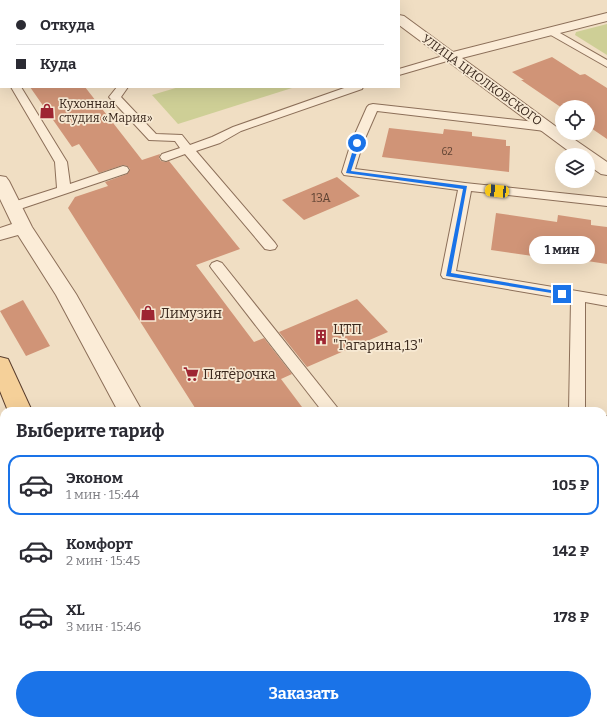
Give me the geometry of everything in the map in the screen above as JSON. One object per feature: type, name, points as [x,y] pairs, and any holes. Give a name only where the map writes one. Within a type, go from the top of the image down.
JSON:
[{"type":"main road","points":[[0,365],[18,407]]},
{"type":"street","points":[[450,57],[553,32],[607,17]]},
{"type":"street","name":"УЛИЦА ЦИОЛКОВСКОГО","points":[[400,20],[575,148]]},
{"type":"street","points":[[0,181],[23,227],[66,294],[128,407]]},
{"type":"street","points":[[0,234],[23,227]]},
{"type":"lane","points":[[553,32],[607,64]]},
{"type":"lane","points":[[400,72],[450,57]]},
{"type":"lane","points":[[400,62],[409,69]]},
{"type":"lane","points":[[17,88],[61,162],[64,190]]},
{"type":"lane","points":[[122,88],[115,97],[153,138],[178,138],[270,246]]},
{"type":"lane","points":[[166,157],[216,140],[237,129],[353,88],[372,107],[545,126]]},
{"type":"lane","points":[[372,107],[357,143],[348,172],[466,188],[607,202]]},
{"type":"lane","points":[[12,207],[123,170]]},
{"type":"lane","points":[[466,188],[448,275],[607,301]]},
{"type":"lane","points":[[217,266],[334,407]]},
{"type":"lane","points":[[577,407],[578,296]]},
{"type":"green space","points":[[607,24],[607,55],[575,35],[576,32]]},
{"type":"green space","points":[[176,88],[292,88],[178,124],[152,95]]},
{"type":"building","points":[[552,57],[580,75],[585,74],[607,88],[607,139],[595,131],[595,100],[555,100],[555,103],[512,72]]},
{"type":"building","points":[[31,88],[86,88],[142,160],[160,154],[159,158],[161,161],[169,161],[240,249],[196,265],[254,342],[264,338],[292,374],[281,379],[302,407],[194,407],[68,208],[75,197],[108,186],[105,182],[127,174],[130,169],[123,165],[99,173],[79,144],[72,147]]},
{"type":"building","points":[[389,128],[443,134],[444,129],[472,132],[472,136],[506,140],[506,146],[510,146],[509,172],[382,157]]},
{"type":"building","points":[[337,177],[360,196],[304,220],[282,200]]},
{"type":"building","points":[[496,213],[557,222],[558,215],[591,220],[591,225],[607,227],[607,264],[574,259],[574,262],[491,250]]},
{"type":"building","name":"ЦТП \"Гагарина,13\"","points":[[357,299],[388,332],[307,367],[279,332]]},
{"type":"building","points":[[23,300],[50,346],[26,356],[0,311]]},
{"type":"place","name":"Кухонная студия «Мария»","points":[[47,111]]},
{"type":"place","name":"Лимузин","points":[[148,313]]},
{"type":"place","name":"ЦТП \"Гагарина,13\"","points":[[321,337]]},
{"type":"place","name":"Пятёрочка","points":[[191,374]]},
{"type":"route","points":[[357,143],[348,172],[466,188],[448,275],[562,294]]}]
